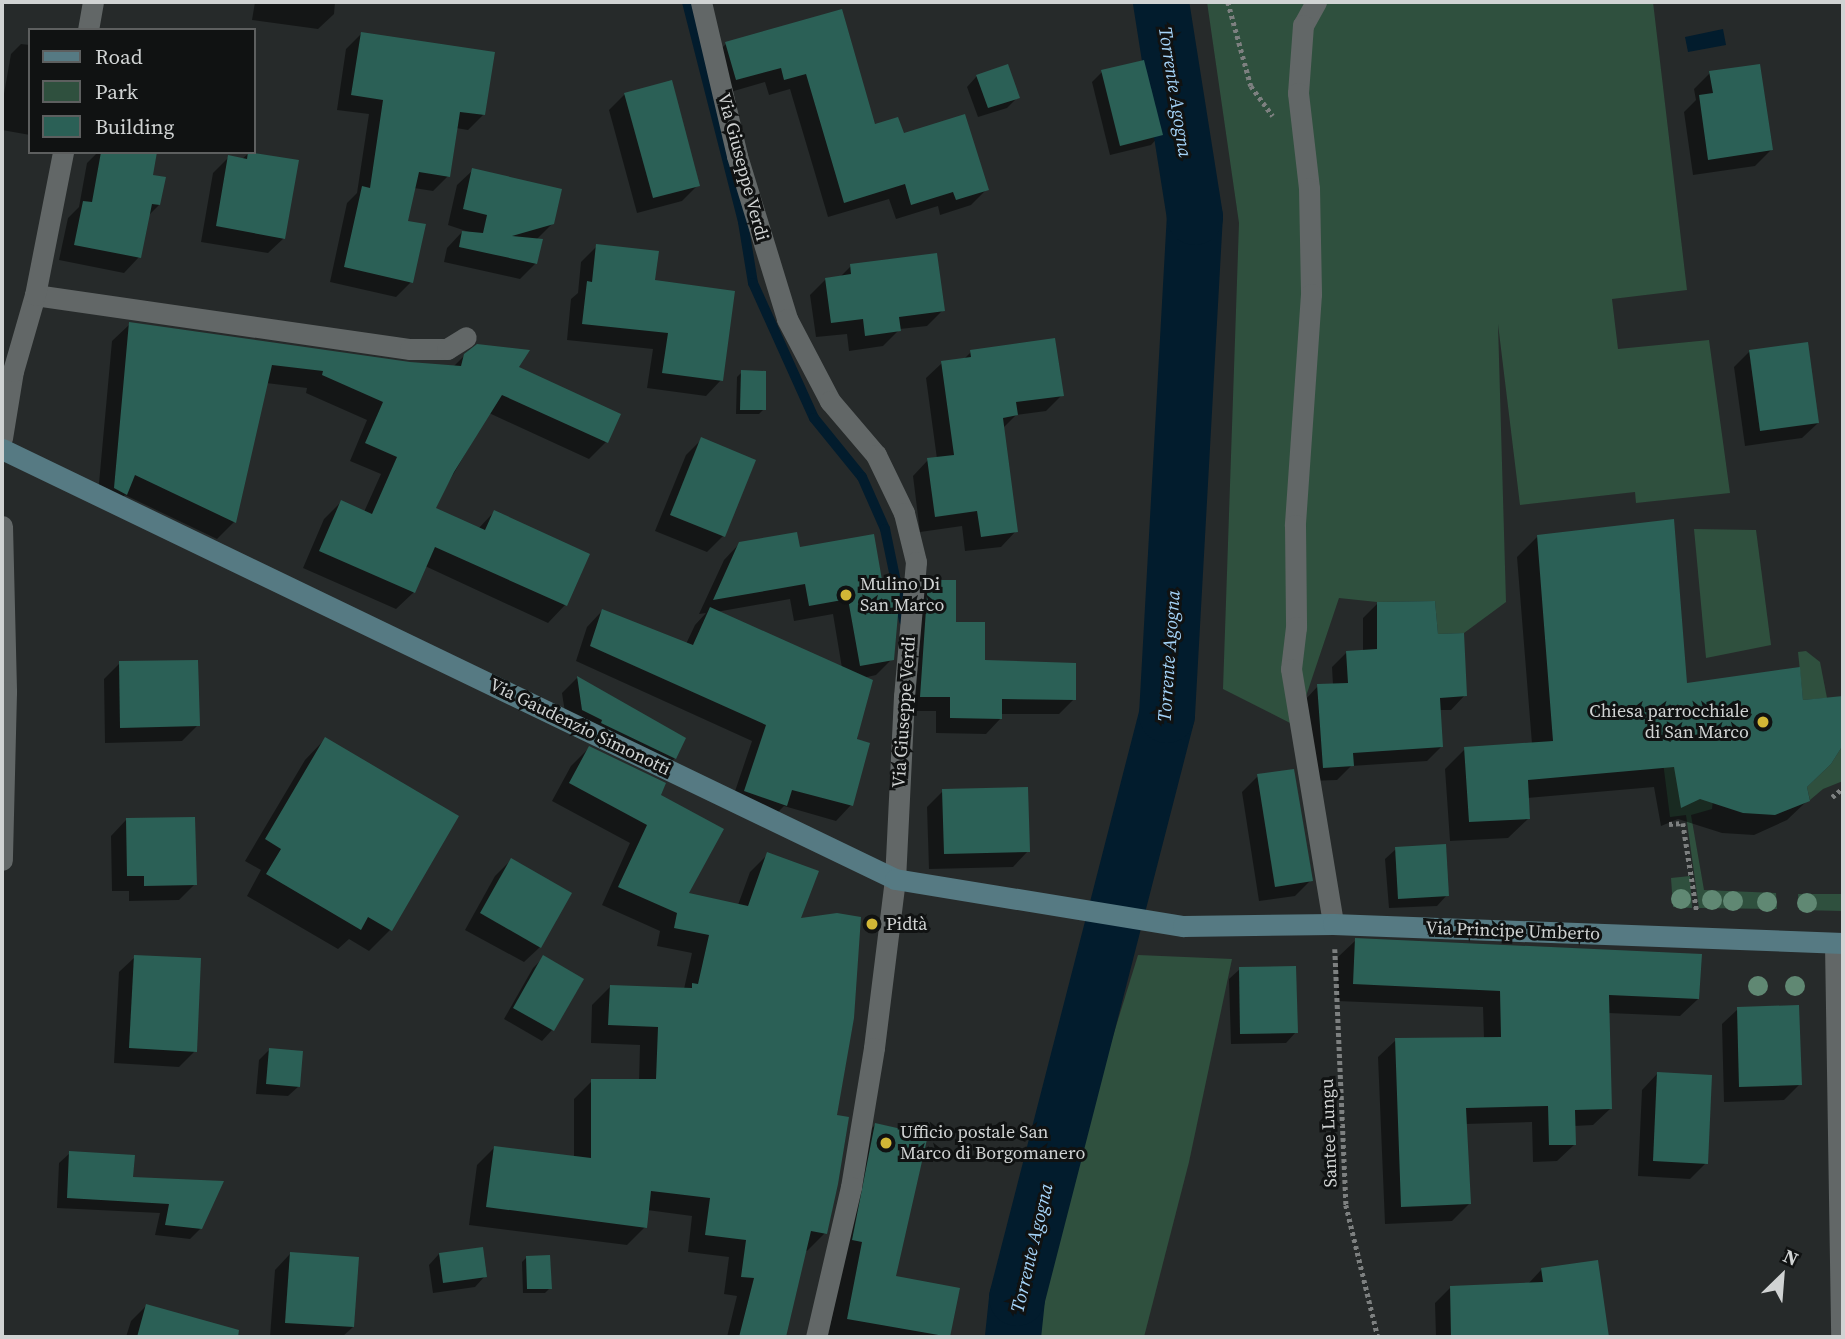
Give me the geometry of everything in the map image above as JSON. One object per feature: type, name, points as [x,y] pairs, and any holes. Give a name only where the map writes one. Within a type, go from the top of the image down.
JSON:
[{"type":"street","points":[[88,28],[93,2]]},
{"type":"street","name":"Via Giuseppe Verdi","points":[[701,2],[737,156],[787,319],[830,401],[876,455],[904,513],[916,562],[904,696],[895,879],[863,1119],[816,1337]]},
{"type":"street","points":[[1316,2],[1303,25],[1298,93],[1309,188],[1311,294],[1295,525],[1296,627],[1291,669],[1333,924]]},
{"type":"street","points":[[2,438],[13,371],[35,295],[64,154]]},
{"type":"street","points":[[35,295],[410,349],[447,349],[467,337]]},
{"type":"street","name":"Via Gaudenzio Simonotti","points":[[2,449],[895,879],[1046,906],[1183,926]]},
{"type":"street","points":[[2,526],[6,692],[2,860]]},
{"type":"street","name":"Via Principe Umberto","points":[[1183,926],[1333,924],[1839,943]]},
{"type":"street","points":[[1839,943],[1841,1337]]},
{"type":"path","points":[[1228,2],[1251,86],[1278,122]]},
{"type":"path","points":[[1832,797],[1843,788]]},
{"type":"path","points":[[1669,824],[1683,822],[1697,914]]},
{"type":"path","name":"Santee Lungu","points":[[1333,924],[1338,973],[1346,1205],[1378,1337]]},
{"type":"green space","points":[[1207,2],[1653,2],[1687,290],[1612,299],[1618,349],[1709,340],[1730,493],[1636,503],[1635,492],[1520,505],[1498,324],[1506,602],[1464,633],[1438,634],[1435,601],[1377,602],[1339,598],[1296,726],[1223,689],[1239,223]]},
{"type":"green space","points":[[1694,529],[1756,530],[1771,645],[1706,658]]},
{"type":"green space","points":[[1806,651],[1820,662],[1827,698],[1803,700],[1798,652]]},
{"type":"green space","points":[[1843,745],[1843,781],[1823,789],[1810,800],[1807,787],[1831,764]]},
{"type":"green space","points":[[1689,760],[1713,800],[1712,809],[1691,815],[1704,890],[1776,893],[1777,909],[1699,908],[1686,815],[1670,817],[1663,762]]},
{"type":"green space","points":[[1690,876],[1692,908],[1673,907],[1671,878]]},
{"type":"green space","points":[[1798,894],[1843,894],[1843,911],[1799,910]]},
{"type":"green space","points":[[1138,955],[1232,959],[1189,1162],[1144,1337],[1037,1337],[1046,1253]]},
{"type":"water","points":[[1723,29],[1726,45],[1688,52],[1685,37]]},
{"type":"building","points":[[842,9],[875,124],[898,117],[904,133],[965,114],[989,190],[956,200],[953,192],[911,205],[905,184],[844,203],[806,74],[784,80],[781,68],[736,80],[725,42]]},
{"type":"building","points":[[361,32],[495,52],[485,115],[460,112],[450,177],[419,172],[408,221],[426,224],[413,283],[344,267],[362,186],[370,188],[383,100],[351,95]]},
{"type":"building","points":[[1144,60],[1163,135],[1120,146],[1101,70]]},
{"type":"building","points":[[1008,64],[1020,98],[988,108],[976,75]]},
{"type":"building","points":[[1760,64],[1773,150],[1708,160],[1699,95],[1713,93],[1709,71]]},
{"type":"building","points":[[672,80],[700,186],[653,198],[624,93]]},
{"type":"building","points":[[256,153],[299,160],[285,239],[216,226],[228,155],[247,159],[248,154]]},
{"type":"building","points":[[101,154],[157,154],[153,175],[166,177],[160,205],[152,204],[141,258],[74,245],[83,201],[92,202]]},
{"type":"building","points":[[472,168],[562,189],[554,224],[512,236],[543,239],[537,264],[459,247],[462,231],[483,233],[487,215],[463,209]]},
{"type":"building","points":[[596,244],[659,251],[655,280],[735,291],[723,381],[662,373],[668,333],[582,324],[587,281],[592,282]]},
{"type":"building","points":[[937,253],[945,311],[899,317],[901,331],[865,336],[863,319],[831,323],[825,278],[851,274],[850,264]]},
{"type":"building","points":[[129,322],[410,362],[461,366],[464,354],[477,344],[530,350],[519,367],[621,414],[608,443],[502,395],[454,472],[436,508],[485,530],[494,510],[590,554],[567,606],[435,547],[415,593],[319,551],[341,500],[372,514],[397,457],[365,443],[383,402],[322,375],[323,371],[272,365],[236,523],[135,475],[127,495],[114,488]]},
{"type":"building","points":[[1055,338],[1064,396],[1016,402],[1018,415],[1003,418],[1018,532],[981,537],[977,511],[935,517],[927,458],[954,455],[941,361],[971,357],[970,350]]},
{"type":"building","points":[[1808,342],[1819,423],[1760,431],[1749,350]]},
{"type":"building","points":[[741,370],[766,371],[766,410],[740,410]]},
{"type":"building","points":[[701,437],[756,460],[725,537],[670,515]]},
{"type":"building","points":[[1674,519],[1687,683],[1800,667],[1803,700],[1843,696],[1843,745],[1831,764],[1807,787],[1810,801],[1775,815],[1743,813],[1700,799],[1681,808],[1674,767],[1528,780],[1530,819],[1469,822],[1464,747],[1553,741],[1537,535]]},
{"type":"building","name":"Mulino Di San Marco","points":[[797,532],[800,547],[874,534],[882,580],[901,580],[894,660],[860,666],[848,599],[809,606],[805,584],[713,600],[739,542]]},
{"type":"building","points":[[928,580],[956,580],[956,622],[985,622],[985,660],[1076,663],[1076,700],[1002,699],[1002,719],[950,718],[950,697],[920,697]]},
{"type":"building","points":[[1435,601],[1438,634],[1464,633],[1467,696],[1440,698],[1443,747],[1353,753],[1354,766],[1323,768],[1317,684],[1348,683],[1346,651],[1377,649],[1377,602]]},
{"type":"building","points":[[710,607],[873,680],[857,739],[870,743],[853,806],[792,790],[787,806],[744,791],[766,725],[590,646],[602,609],[693,645]]},
{"type":"building","points":[[198,660],[200,726],[120,728],[119,661]]},
{"type":"building","points":[[577,676],[686,738],[676,759],[601,723],[602,720],[582,710]]},
{"type":"building","points":[[325,737],[459,816],[392,931],[368,917],[361,930],[266,874],[281,849],[265,839]]},
{"type":"building","points":[[589,746],[666,783],[661,795],[724,829],[689,893],[748,906],[767,852],[819,871],[801,918],[837,913],[861,917],[854,1018],[837,1115],[849,1117],[838,1184],[827,1234],[811,1231],[786,1337],[739,1337],[754,1278],[741,1277],[746,1240],[705,1235],[710,1198],[651,1191],[647,1228],[486,1207],[494,1146],[591,1158],[591,1079],[656,1079],[658,1027],[608,1025],[610,985],[692,988],[692,983],[698,984],[709,935],[674,928],[677,913],[618,887],[647,825],[569,783]]},
{"type":"building","points":[[1294,769],[1313,881],[1275,887],[1257,774]]},
{"type":"building","points":[[1028,787],[1030,852],[944,854],[942,789]]},
{"type":"building","points":[[195,817],[197,885],[144,886],[144,876],[127,876],[126,818]]},
{"type":"building","points":[[1446,844],[1449,896],[1398,899],[1395,847]]},
{"type":"building","points":[[511,858],[572,893],[541,948],[480,913]]},
{"type":"building","points":[[1355,938],[1702,954],[1699,999],[1609,995],[1612,1109],[1575,1110],[1576,1145],[1549,1145],[1548,1106],[1466,1108],[1471,1204],[1401,1207],[1395,1038],[1501,1037],[1500,991],[1353,984]]},
{"type":"building","points":[[134,955],[201,958],[197,1052],[129,1048]]},
{"type":"building","points":[[543,955],[584,979],[554,1031],[513,1008]]},
{"type":"building","points":[[1296,966],[1298,1033],[1240,1034],[1239,967]]},
{"type":"building","points":[[1799,1005],[1802,1085],[1739,1087],[1737,1007]]},
{"type":"building","points":[[269,1048],[303,1051],[300,1087],[266,1084]]},
{"type":"building","points":[[1657,1072],[1712,1075],[1708,1164],[1653,1161]]},
{"type":"building","points":[[875,1123],[928,1135],[896,1276],[960,1288],[950,1337],[847,1319],[862,1242],[852,1240]]},
{"type":"building","points":[[69,1151],[135,1155],[133,1177],[224,1181],[202,1229],[165,1225],[169,1204],[67,1198]]},
{"type":"building","points":[[483,1247],[487,1277],[443,1283],[439,1253]]},
{"type":"building","points":[[290,1252],[359,1257],[354,1327],[285,1323]]},
{"type":"building","points":[[550,1255],[552,1289],[527,1289],[526,1256]]},
{"type":"building","points":[[1598,1260],[1609,1337],[1451,1337],[1450,1286],[1543,1282],[1541,1268]]},
{"type":"building","points":[[146,1304],[239,1330],[238,1337],[137,1337]]},
{"type":"waterway","points":[[687,2],[743,222],[753,283],[814,418],[862,477],[885,529],[904,621]]},
{"type":"waterway","name":"Torrente Agogna","points":[[1013,1337],[1017,1298],[1167,715],[1195,217],[1161,2]]},
{"type":"place","name":"Mulino Di San Marco","points":[[846,595]]},
{"type":"place","name":"Chiesa parrocchiale di San Marco","points":[[1763,722]]},
{"type":"place","name":"Pidtà","points":[[872,924]]},
{"type":"place","name":"Ufficio postale San Marco di Borgomanero","points":[[886,1143]]}]
